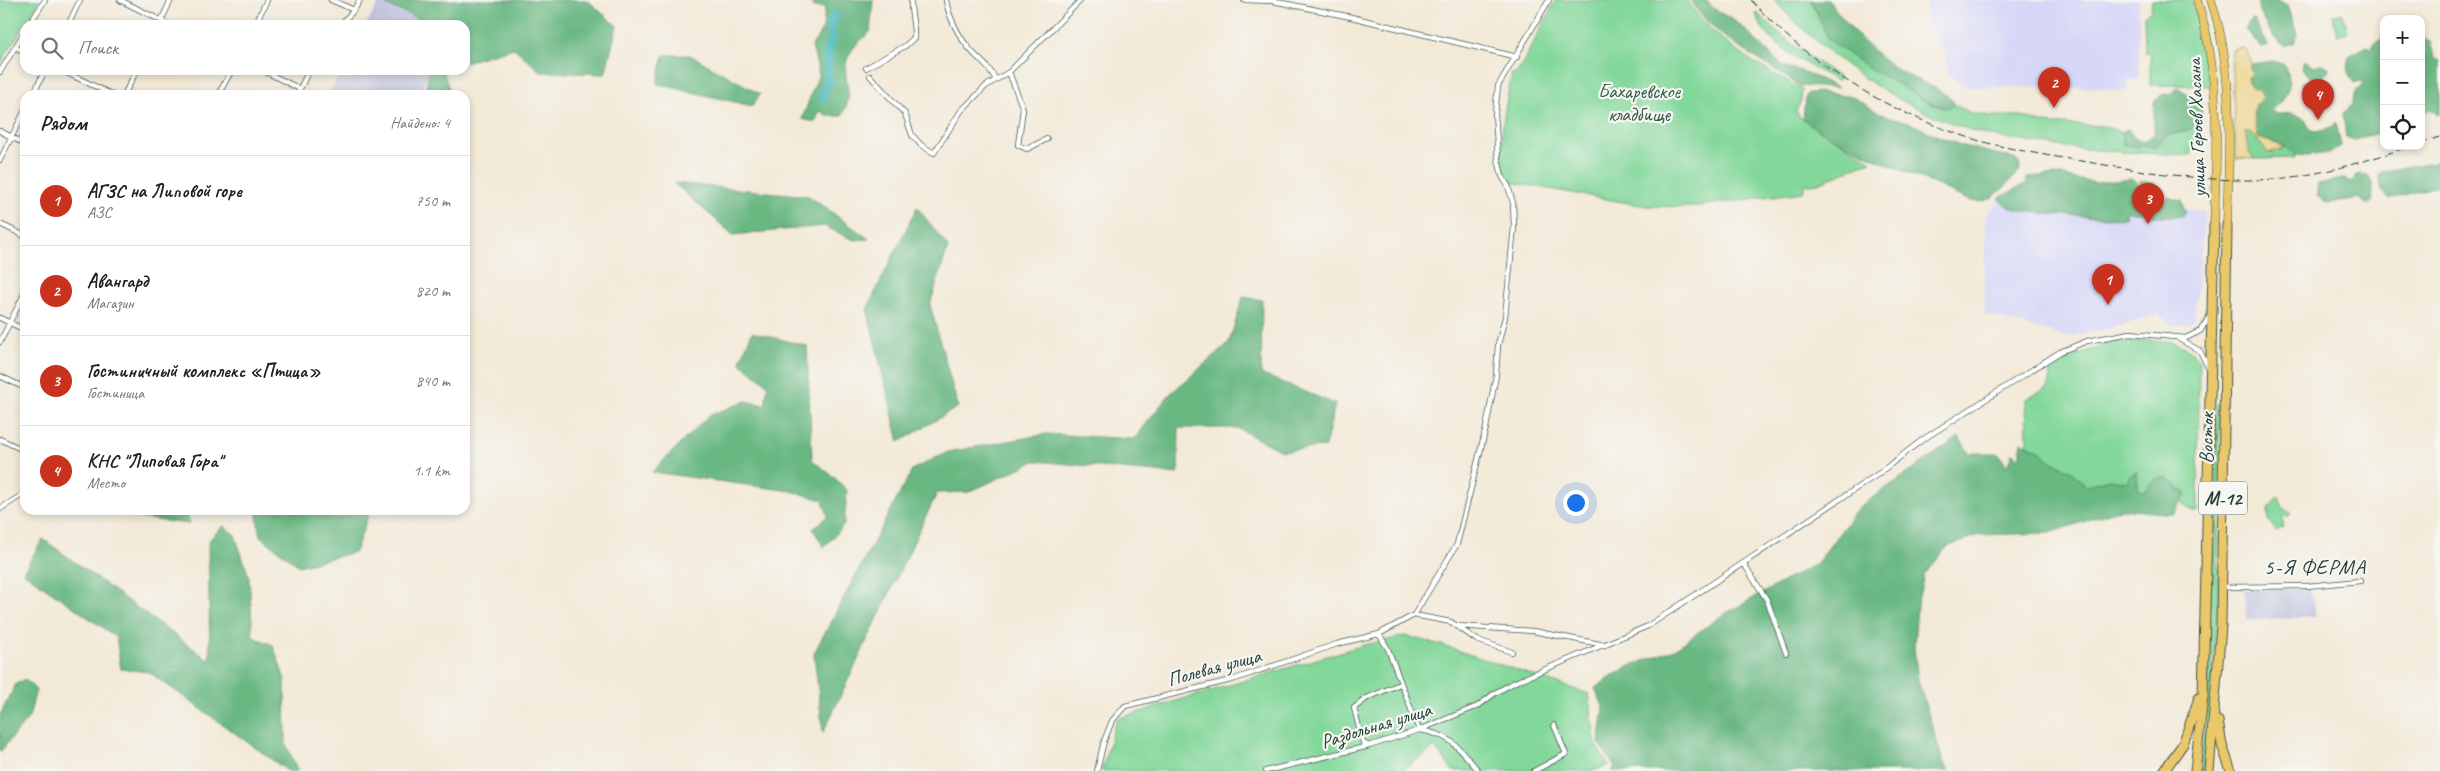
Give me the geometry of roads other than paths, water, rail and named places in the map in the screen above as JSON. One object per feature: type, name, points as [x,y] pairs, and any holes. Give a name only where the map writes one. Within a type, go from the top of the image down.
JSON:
[{"type":"highway","name":"Восток","points":[[2209,771],[2216,694],[2222,587],[2226,225]]},
{"type":"highway","name":"Восток","points":[[2195,771],[2203,683],[2214,226]]},
{"type":"highway","points":[[2164,771],[2183,744],[2203,683]]},
{"type":"highway","points":[[2216,694],[2219,731],[2231,771]]},
{"type":"main road","name":"улица Героев Хасана","points":[[2197,0],[2210,45],[2214,70],[2216,163],[2214,226]]},
{"type":"main road","name":"улица Героев Хасана","points":[[2211,0],[2222,42],[2226,69],[2228,163],[2226,225]]},
{"type":"street","points":[[32,20],[45,0]]},
{"type":"street","points":[[70,20],[80,0]]},
{"type":"street","points":[[120,0],[155,20]]},
{"type":"street","points":[[161,20],[171,0]]},
{"type":"street","points":[[256,20],[266,0]]},
{"type":"street","points":[[331,0],[354,10]]},
{"type":"street","points":[[345,20],[360,0]]},
{"type":"street","points":[[866,68],[905,46],[914,38],[914,27],[910,13],[911,0]]},
{"type":"street","points":[[946,0],[957,31],[968,47],[988,65],[996,80]]},
{"type":"street","points":[[870,76],[905,114],[912,135],[921,145],[934,153],[962,111],[986,86],[1009,72],[1081,0]]},
{"type":"street","points":[[1244,0],[1273,2],[1351,16],[1517,56]]},
{"type":"street","points":[[1549,0],[1498,86],[1495,113],[1498,159],[1502,176],[1508,186],[1513,203],[1514,227],[1505,317],[1498,345],[1496,375],[1459,539],[1414,615],[1458,626],[1533,631],[1606,645]]},
{"type":"street","points":[[0,72],[20,39]]},
{"type":"street","points":[[15,47],[20,50]]},
{"type":"street","points":[[1009,72],[1023,108],[1018,145],[1027,148],[1048,139]]},
{"type":"street","points":[[35,90],[43,75]]},
{"type":"street","points":[[71,75],[103,90]]},
{"type":"street","points":[[127,90],[134,75]]},
{"type":"street","points":[[221,90],[229,75]]},
{"type":"street","points":[[273,75],[300,88],[306,75]]},
{"type":"street","points":[[0,160],[20,120]]},
{"type":"street","points":[[0,132],[20,141]]},
{"type":"street","points":[[0,224],[20,234]]},
{"type":"street","points":[[0,342],[20,302]]},
{"type":"street","points":[[2178,338],[2186,338],[2197,333],[2203,328],[2212,313]]},
{"type":"street","points":[[0,318],[20,328]]},
{"type":"street","name":"Раздольная улица","points":[[1266,771],[1369,746],[1419,730],[1478,706],[1515,682],[1648,626],[1878,474],[1922,440],[2060,352],[2087,341],[2130,333],[2178,338]]},
{"type":"street","points":[[2178,338],[2190,344],[2202,354],[2210,374]]},
{"type":"street","points":[[0,376],[20,386]]},
{"type":"street","points":[[0,439],[20,449]]},
{"type":"street","points":[[0,509],[20,496]]},
{"type":"street","points":[[1744,564],[1767,600],[1786,653]]},
{"type":"street","points":[[2222,587],[2308,586],[2360,581]]},
{"type":"street","name":"Полевая улица","points":[[1097,771],[1104,741],[1112,721],[1125,706],[1235,679],[1337,644],[1379,634],[1414,615]]},
{"type":"street","points":[[1458,626],[1477,640],[1512,652]]},
{"type":"street","points":[[1379,634],[1388,649],[1419,730],[1440,734],[1453,741],[1479,771]]},
{"type":"street","points":[[1369,746],[1363,743],[1354,708],[1367,698],[1400,684]]},
{"type":"street","points":[[1534,771],[1566,754],[1554,725]]},
{"type":"waterway","points":[[822,98],[828,82],[827,57],[832,38],[831,23],[835,15]]},
{"type":"railway","points":[[1751,0],[1800,47],[1856,86],[1886,103],[1948,131],[2014,149],[2117,167],[2235,180],[2275,179],[2327,171],[2398,150]]},
{"type":"railway","points":[[2425,142],[2440,137]]},
{"type":"place","name":"Авангард","points":[[2054,108]]},
{"type":"place","name":"КНС \"Липовая Гора\"","points":[[2318,120]]},
{"type":"place","name":"Гостиничный комплекс «Птица»","points":[[2148,224]]},
{"type":"place","name":"АГЗС на Липовой горе","points":[[2108,305]]},
{"type":"district","name":"5-Я ФЕРМА","points":[[2315,567]]},
{"type":"park label","name":"Бахаревское кладбище","points":[[1639,102]]}]
